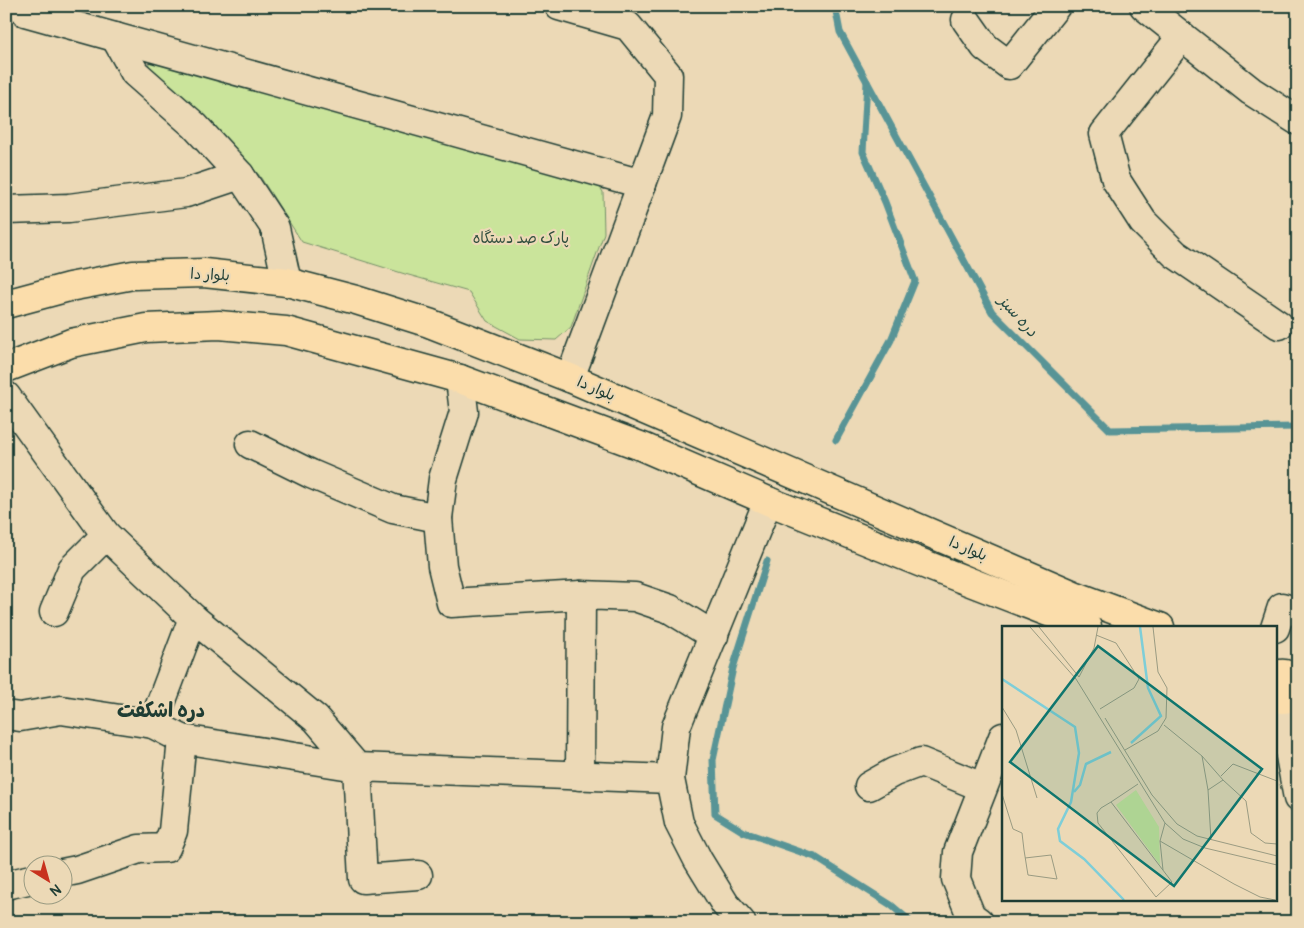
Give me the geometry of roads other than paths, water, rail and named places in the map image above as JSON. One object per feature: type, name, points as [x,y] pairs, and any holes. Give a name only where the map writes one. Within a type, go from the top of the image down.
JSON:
[{"type":"main road","name":"بلوار دا","points":[[6,304],[70,287],[133,275],[204,273],[286,282],[356,300],[429,323],[570,378],[1074,595],[1157,626]]},
{"type":"main road","name":"بلوار دا","points":[[6,368],[71,343],[146,328],[220,325],[286,331],[460,379],[650,450],[768,501],[934,568],[1050,620],[1082,626]]},
{"type":"main road","points":[[650,450],[663,418]]},
{"type":"street","points":[[26,6],[25,12],[642,184]]},
{"type":"street","points":[[558,6],[628,26],[668,74],[667,116],[570,378]]},
{"type":"street","points":[[966,20],[986,46],[1009,65],[1056,6]]},
{"type":"street","points":[[1144,6],[1251,91],[1298,121]]},
{"type":"street","points":[[1182,36],[1104,134],[1116,180],[1143,222],[1175,254],[1279,325]]},
{"type":"street","points":[[115,37],[135,73],[195,126],[240,175],[275,228],[286,282]]},
{"type":"street","points":[[6,210],[69,208],[186,193],[240,175]]},
{"type":"street","points":[[460,379],[464,412],[443,479],[438,518],[442,566],[451,603],[581,595],[635,597],[670,609],[714,636]]},
{"type":"street","points":[[6,396],[106,534],[194,618],[316,719],[357,767],[362,879],[418,875]]},
{"type":"street","points":[[250,444],[311,474],[393,509],[438,518]]},
{"type":"street","points":[[730,916],[679,823],[670,779],[676,726],[768,501]]},
{"type":"street","points":[[54,612],[72,569],[106,534]]},
{"type":"street","points":[[580,776],[581,595]]},
{"type":"street","points":[[1276,626],[1282,607],[1298,612]]},
{"type":"street","points":[[153,724],[194,618]]},
{"type":"street","points":[[1283,687],[1298,798]]},
{"type":"street","points":[[6,715],[20,717],[61,710],[153,724],[182,739],[357,767],[670,779]]},
{"type":"street","points":[[72,871],[139,849],[166,848],[173,831],[182,739]]},
{"type":"street","points":[[980,922],[971,916],[956,878],[958,852],[982,786],[1002,739]]},
{"type":"street","points":[[869,786],[894,772],[921,762],[982,786]]},
{"type":"street","points":[[6,885],[22,881]]},
{"type":"waterway","name":"دره سبز","points":[[835,6],[840,32],[992,312],[1110,430],[1298,427]]},
{"type":"waterway","points":[[836,440],[891,340],[915,281],[885,202],[863,152],[867,82]]},
{"type":"waterway","points":[[767,561],[733,668],[713,760],[715,814],[744,832],[815,857],[891,905],[911,922]]},
{"type":"district","name":"دره اشکفت","points":[[161,710]]},
{"type":"park label","name":"پارک صد دستگاه","points":[[521,238]]}]
